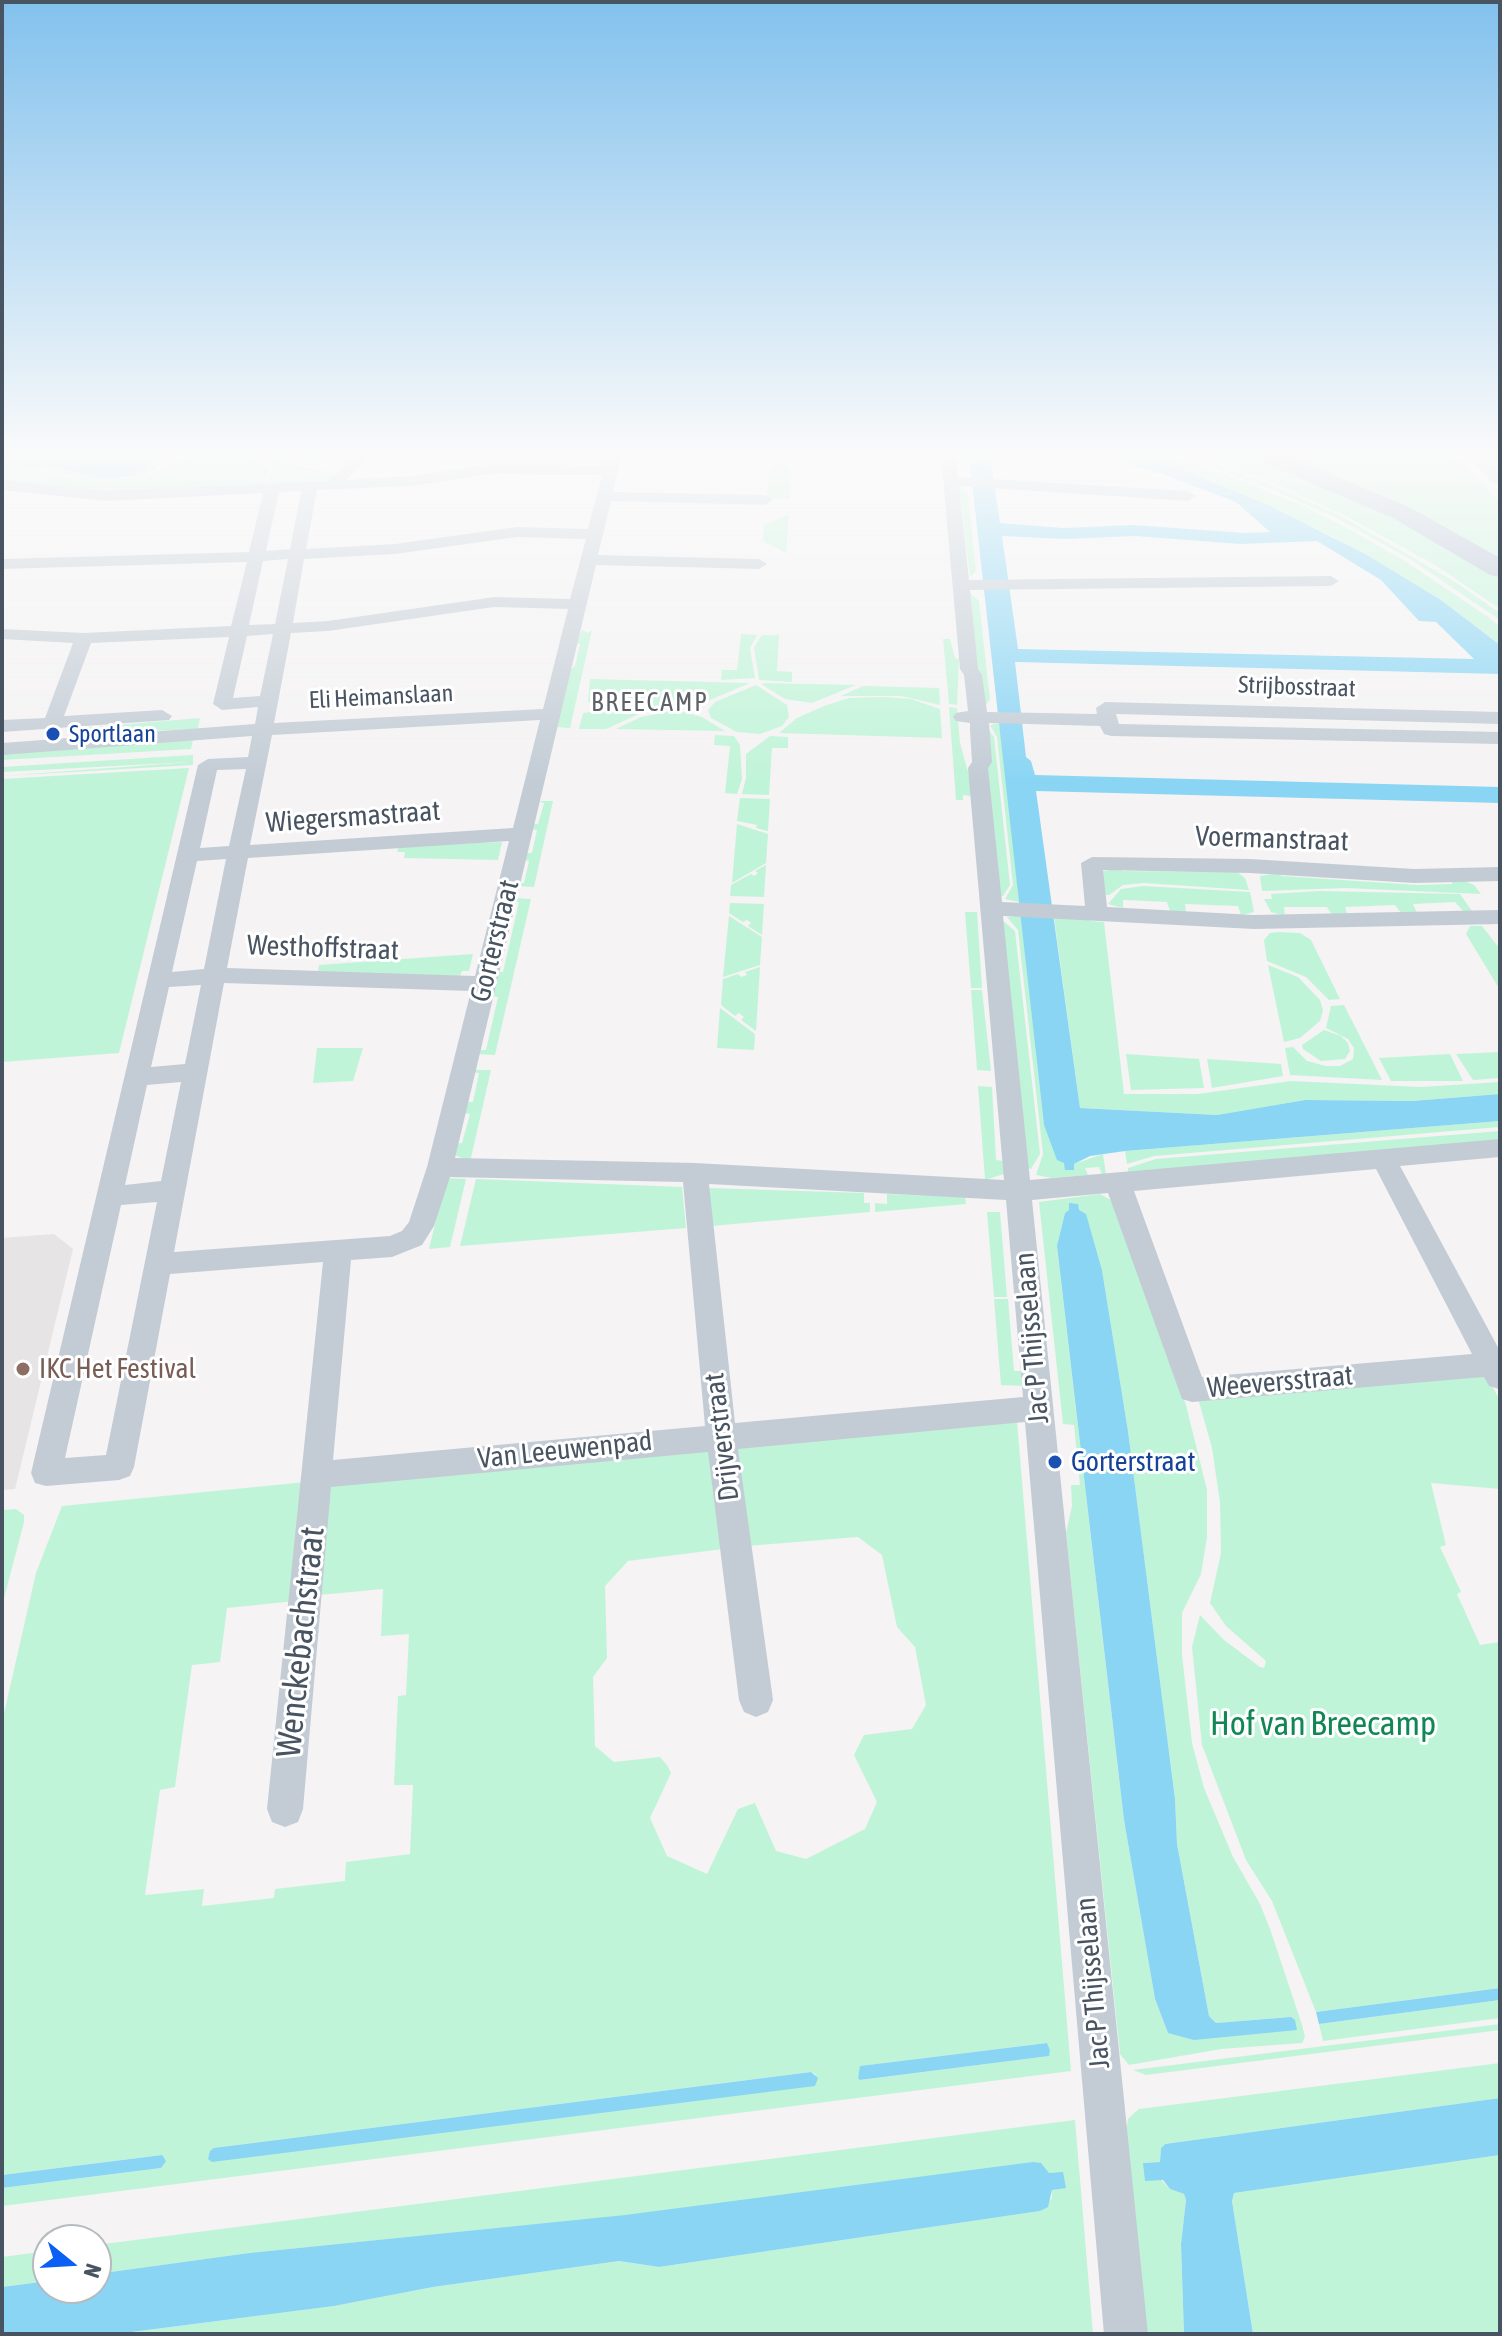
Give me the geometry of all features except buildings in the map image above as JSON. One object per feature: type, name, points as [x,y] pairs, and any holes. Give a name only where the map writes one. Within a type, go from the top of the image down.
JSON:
[{"type":"street","points":[[254,565],[222,704],[269,701]]},
{"type":"street","points":[[257,762],[208,765],[46,1473],[119,1467],[160,1264],[214,975],[257,762],[295,565]]},
{"type":"street","points":[[550,714],[587,565]]},
{"type":"street","name":"Jac P Thijsselaan","points":[[968,565],[969,669],[973,675],[979,717],[966,748],[971,763],[978,768],[1004,908],[1019,1191],[1126,2334]]},
{"type":"street","points":[[970,585],[1331,581]]},
{"type":"street","points":[[2,634],[84,638],[238,631],[342,624],[494,602],[577,604]]},
{"type":"street","points":[[52,723],[84,638]]},
{"type":"street","name":"Strijbosstraat","points":[[1500,718],[1105,708],[1111,730],[1500,738]]},
{"type":"street","name":"Eli Heimanslaan","points":[[2,749],[151,740],[215,732],[550,714]]},
{"type":"street","name":"Gorterstraat","points":[[338,1249],[392,1246],[412,1238],[421,1226],[440,1167],[550,714]]},
{"type":"street","points":[[2,726],[162,716]]},
{"type":"street","name":"Strijbosstraat","points":[[979,717],[1108,720]]},
{"type":"street","name":"Eli Heimanslaan","points":[[2,741],[154,732],[215,732]]},
{"type":"street","name":"Wiegersmastraat","points":[[189,855],[521,834]]},
{"type":"street","name":"Voermanstraat","points":[[1097,913],[1092,863],[1250,866],[1414,876],[1500,874]]},
{"type":"street","points":[[1004,908],[1254,922],[1500,917]]},
{"type":"street","name":"Westhoffstraat","points":[[160,980],[214,975],[484,984]]},
{"type":"street","points":[[137,1077],[196,1072]]},
{"type":"street","points":[[440,1167],[695,1173],[1019,1191],[1500,1148]]},
{"type":"street","name":"Weeversstraat","points":[[1118,1183],[1192,1390],[1497,1369],[1383,1158]]},
{"type":"street","name":"Drijverstraat","points":[[695,1173],[721,1435],[756,1700]]},
{"type":"street","points":[[110,1196],[174,1190]]},
{"type":"street","points":[[160,1264],[338,1249],[317,1475]]},
{"type":"street","name":"Van Leeuwenpad","points":[[317,1475],[721,1435],[1038,1408]]},
{"type":"street","name":"Wenckebachstraat","points":[[285,1809],[317,1475]]},
{"type":"shaded area","name":"IKC Het Festival","points":[[54,1234],[73,1249],[15,1489],[2,1490],[2,1238]]},
{"type":"green space","points":[[969,565],[975,565],[976,571],[970,577]]},
{"type":"green space","points":[[1381,565],[1411,565],[1500,627],[1500,645],[1441,600]]},
{"type":"green space","points":[[1419,565],[1426,565],[1457,583],[1500,613],[1500,620]]},
{"type":"green space","points":[[1435,565],[1482,565],[1500,575],[1500,609]]},
{"type":"green space","points":[[969,592],[979,601],[990,699],[986,705],[979,683]]},
{"type":"green space","points":[[582,630],[588,633],[592,630],[570,728],[556,727],[569,671],[575,666],[580,644],[576,643]]},
{"type":"green space","points":[[741,634],[757,635],[750,648],[755,678],[721,680],[722,670],[737,670]]},
{"type":"green space","points":[[762,635],[779,635],[777,671],[792,672],[792,682],[759,680],[754,647]]},
{"type":"green space","points":[[943,639],[950,639],[955,658],[959,659],[957,705],[949,704]]},
{"type":"green space","points":[[590,679],[750,683],[710,700],[638,711],[605,709],[588,702]]},
{"type":"green space","points":[[761,684],[856,685],[812,703],[785,699]]},
{"type":"green space","points":[[756,685],[787,705],[789,717],[782,726],[760,734],[737,732],[711,718],[708,710],[715,702]]},
{"type":"green space","points":[[863,686],[939,688],[940,705],[901,696],[841,696]]},
{"type":"green space","points":[[849,698],[911,699],[940,709],[942,738],[779,733],[797,718],[824,706]]},
{"type":"green space","points":[[949,707],[957,708],[960,743],[970,779],[971,796],[963,795],[963,800],[956,800]]},
{"type":"green space","points":[[676,710],[702,717],[725,731],[616,729],[641,717]]},
{"type":"green space","points":[[583,713],[639,714],[606,729],[579,729]]},
{"type":"green space","points":[[200,718],[198,729],[78,734],[80,728]]},
{"type":"green space","points":[[999,723],[1019,902],[1005,899],[1013,885],[997,737],[990,725]]},
{"type":"green space","points":[[989,730],[994,737],[1010,885],[1003,896],[1000,896],[985,749]]},
{"type":"green space","points":[[715,735],[734,736],[740,745],[742,779],[737,794],[725,793],[730,746],[714,745]]},
{"type":"green space","points":[[770,736],[788,737],[788,748],[772,748],[769,795],[742,794],[746,754]]},
{"type":"green space","points":[[193,740],[191,749],[2,760],[2,752]]},
{"type":"green space","points":[[193,755],[193,765],[2,776],[191,762],[2,772],[2,767]]},
{"type":"green space","points":[[189,768],[119,1053],[2,1062],[2,779]]},
{"type":"green space","points":[[740,798],[770,799],[768,831],[737,821]]},
{"type":"green space","points":[[537,801],[553,801],[534,887],[517,886],[524,883],[529,861],[524,860],[525,853],[532,853],[537,830],[531,829],[532,824],[538,824],[544,803]]},
{"type":"green space","points":[[737,824],[768,834],[766,863],[732,883]]},
{"type":"green space","points":[[502,842],[498,860],[404,858],[405,852],[397,852],[399,846]]},
{"type":"green space","points":[[766,865],[764,897],[730,896],[731,885],[751,874],[754,876],[758,873],[755,871]]},
{"type":"green space","points":[[1120,868],[1122,871],[1237,872],[1245,878],[1249,890],[1144,883],[1123,885],[1109,895],[1103,895],[1103,871]]},
{"type":"green space","points":[[1280,873],[1281,876],[1418,885],[1452,884],[1452,881],[1462,880],[1474,885],[1481,894],[1346,888],[1262,891],[1260,876]]},
{"type":"green space","points":[[1143,886],[1250,892],[1254,912],[1241,915],[1238,906],[1185,904],[1186,912],[1170,911],[1167,902],[1123,900],[1123,908],[1108,904],[1121,889]]},
{"type":"green space","points":[[1319,891],[1460,894],[1472,911],[1463,911],[1455,902],[1413,904],[1417,913],[1401,913],[1395,905],[1345,907],[1348,916],[1333,917],[1327,907],[1284,907],[1285,916],[1271,912],[1264,899],[1272,899],[1271,894]]},
{"type":"green space","points":[[514,898],[531,899],[495,1055],[477,1054],[477,1050],[486,1050],[498,997],[490,996],[496,972],[503,972],[519,902],[513,902]]},
{"type":"green space","points":[[730,903],[764,904],[762,935],[748,926],[751,923],[747,920],[743,922],[729,913]]},
{"type":"green space","points":[[965,912],[977,912],[982,988],[971,988]]},
{"type":"green space","points":[[729,916],[762,937],[760,965],[723,977]]},
{"type":"green space","points":[[1021,916],[1044,1125],[1064,1163],[1074,1170],[1074,1164],[1103,1154],[1106,1174],[1102,1174],[1099,1167],[1085,1168],[1088,1175],[1052,1178],[1036,1175],[1043,1154],[1018,930],[1007,917]]},
{"type":"green space","points":[[1054,917],[1089,917],[1090,921],[1104,922],[1124,1094],[1198,1094],[1291,1081],[1421,1087],[1500,1082],[1500,1094],[1412,1101],[1305,1100],[1217,1115],[1080,1108]]},
{"type":"green space","points":[[1002,920],[1015,931],[1040,1154],[1031,1169],[1028,1168]]},
{"type":"green space","points":[[1470,926],[1482,926],[1500,949],[1500,990],[1466,934]]},
{"type":"green space","points":[[1270,933],[1300,933],[1311,940],[1340,999],[1329,1000],[1306,977],[1267,961],[1264,940]]},
{"type":"green space","points":[[473,954],[469,971],[462,971],[460,976],[318,972],[319,965]]},
{"type":"green space","points":[[1268,965],[1298,977],[1320,1000],[1323,1010],[1320,1021],[1300,1038],[1284,1042]]},
{"type":"green space","points":[[760,967],[756,1031],[741,1020],[744,1017],[739,1013],[735,1016],[721,1005],[723,979],[738,974],[741,977],[747,975],[745,972]]},
{"type":"green space","points":[[971,990],[982,990],[991,1071],[977,1070]]},
{"type":"green space","points":[[1344,1005],[1382,1080],[1290,1075],[1285,1048],[1293,1047],[1307,1061],[1326,1066],[1340,1066],[1353,1059],[1354,1048],[1348,1039],[1326,1028],[1331,1006]]},
{"type":"green space","points":[[720,1008],[755,1034],[754,1050],[717,1048]]},
{"type":"green space","points":[[1324,1030],[1341,1036],[1348,1043],[1350,1051],[1345,1059],[1321,1061],[1303,1049],[1302,1045]]},
{"type":"green space","points":[[317,1048],[363,1048],[353,1081],[313,1083]]},
{"type":"green space","points":[[1500,1052],[1500,1078],[1473,1080],[1456,1054]]},
{"type":"green space","points":[[1126,1054],[1199,1059],[1204,1088],[1131,1090]]},
{"type":"green space","points":[[1450,1054],[1463,1081],[1391,1081],[1379,1058]]},
{"type":"green space","points":[[1207,1059],[1281,1064],[1283,1076],[1212,1088]]},
{"type":"green space","points":[[473,1070],[491,1070],[470,1162],[455,1155],[455,1144],[462,1143],[470,1114],[462,1113],[465,1102],[473,1102],[479,1073]]},
{"type":"green space","points":[[978,1086],[992,1087],[996,1160],[1003,1161],[1004,1174],[988,1179],[985,1179]]},
{"type":"green space","points":[[1500,1121],[1500,1127],[1154,1156],[1127,1164],[1125,1151]]},
{"type":"green space","points":[[1500,1131],[1500,1141],[1128,1172],[1128,1168],[1156,1159]]},
{"type":"green space","points":[[446,1178],[466,1179],[450,1247],[429,1249]]},
{"type":"green space","points":[[476,1179],[682,1187],[686,1228],[460,1246]]},
{"type":"green space","points":[[709,1188],[864,1193],[864,1203],[870,1203],[870,1212],[711,1226]]},
{"type":"green space","points":[[887,1194],[965,1197],[966,1204],[875,1212],[875,1203],[887,1204]]},
{"type":"green space","points":[[1100,1194],[1111,1200],[1186,1405],[1207,1490],[1207,1537],[1201,1574],[1182,1613],[1182,1655],[1192,1743],[1204,1788],[1233,1857],[1260,1904],[1270,1929],[1302,2025],[1305,2037],[1302,2043],[1221,2049],[1129,2065],[1120,2054],[1066,1533],[1072,1506],[1071,1485],[1080,1485],[1074,1425],[1063,1424],[1039,1202]],"holes":[[[1069,1204],[1086,1216],[1102,1270],[1128,1431],[1175,1799],[1177,1844],[1209,2016],[1216,2023],[1291,2017],[1168,2033],[1155,1999],[1124,1820],[1057,1247],[1065,1213],[1070,1210]]]},
{"type":"green space","points":[[987,1212],[1000,1212],[1007,1297],[994,1297]]},
{"type":"green space","points":[[994,1299],[1008,1299],[1014,1371],[1021,1371],[1023,1386],[1001,1385]]},
{"type":"green space","name":"Hof van Breecamp","points":[[1485,1372],[1500,1401],[1500,1489],[1431,1483],[1446,1545],[1440,1547],[1461,1592],[1457,1594],[1480,1645],[1500,1642],[1500,1988],[1316,2012],[1272,1901],[1246,1860],[1202,1745],[1192,1647],[1200,1615],[1224,1640],[1260,1667],[1264,1668],[1266,1661],[1226,1626],[1210,1603],[1221,1553],[1220,1502],[1212,1448],[1198,1398]]},
{"type":"green space","points":[[1017,1421],[1071,2071],[2,2206],[2,2188],[161,2168],[161,2155],[2,2175],[2,1722],[36,1573],[62,1506],[306,1482],[295,1601],[227,1608],[220,1662],[192,1665],[175,1787],[160,1790],[145,1895],[204,1889],[202,1906],[274,1898],[275,1889],[345,1881],[346,1862],[410,1854],[413,1785],[394,1785],[398,1696],[406,1695],[409,1634],[381,1636],[383,1589],[319,1595],[328,1480],[713,1444],[723,1549],[628,1561],[605,1586],[607,1658],[593,1677],[595,1746],[614,1762],[660,1757],[667,1765],[671,1773],[650,1818],[667,1856],[707,1874],[738,1809],[755,1803],[776,1851],[806,1859],[865,1829],[877,1802],[854,1755],[864,1735],[912,1729],[926,1705],[915,1647],[897,1627],[882,1555],[858,1537],[747,1546],[734,1442]],"holes":[[[1047,2043],[1050,2050],[1048,2056],[858,2078],[861,2066]],[[811,2072],[816,2075],[214,2148]]]},
{"type":"green space","points":[[16,1509],[24,1515],[24,1522],[2,1606],[2,1510]]},
{"type":"green space","points":[[1500,2000],[1500,2018],[1323,2041],[1319,2024]]},
{"type":"green space","points":[[1500,2024],[1500,2030],[1146,2075],[1133,2070]]},
{"type":"green space","points":[[1500,2063],[1500,2098],[1165,2144],[1161,2148],[1160,2162],[1144,2163],[1170,2189],[1184,2194],[1186,2200],[1181,2244],[1184,2334],[1147,2334],[1126,2132],[1128,2119],[1139,2109]]},
{"type":"green space","points":[[1075,2120],[1093,2334],[116,2334],[334,2306],[433,2287],[619,2261],[659,2267],[1040,2211],[1052,2198],[1052,2190],[1066,2187],[1049,2173],[249,2253],[112,2272],[112,2243]]},
{"type":"green space","points":[[1500,2155],[1500,2334],[1253,2334],[1232,2201],[1234,2193]]},
{"type":"green space","points":[[32,2253],[32,2283],[2,2287],[2,2257]]},
{"type":"water","points":[[981,565],[1006,565],[1018,649],[1474,659],[1436,622],[1419,621],[1381,580],[1356,565],[1383,565],[1441,600],[1500,645],[1500,674],[1015,662],[1026,757],[1031,761],[1035,775],[1500,787],[1500,803],[1036,791],[1080,1108],[1217,1115],[1305,1100],[1412,1101],[1500,1094],[1500,1121],[1125,1151],[1090,1156],[1074,1164],[1074,1170],[1065,1170],[1064,1163],[1057,1160],[1044,1125]]},
{"type":"water","points":[[1069,1203],[1078,1204],[1079,1210],[1086,1214],[1102,1270],[1128,1431],[1175,1799],[1177,1844],[1209,2016],[1216,2023],[1291,2017],[1297,2030],[1194,2040],[1168,2033],[1155,1999],[1124,1820],[1057,1246]]},
{"type":"water","points":[[1500,1988],[1500,2000],[1319,2024],[1316,2012]]},
{"type":"water","points":[[1047,2043],[1049,2056],[858,2078],[860,2066]]},
{"type":"water","points":[[811,2072],[818,2078],[815,2086],[212,2162],[208,2159],[214,2148]]},
{"type":"water","points":[[1500,2098],[1500,2155],[1234,2193],[1232,2201],[1253,2334],[1184,2334],[1181,2244],[1186,2200],[1184,2194],[1170,2189],[1163,2180],[1145,2181],[1143,2163],[1160,2162],[1161,2148],[1165,2144]]},
{"type":"water","points":[[162,2155],[166,2161],[161,2168],[2,2188],[2,2175]]},
{"type":"water","points":[[1033,2162],[1041,2163],[1049,2173],[1063,2172],[1066,2188],[1052,2190],[1048,2207],[1040,2211],[659,2267],[619,2261],[433,2287],[334,2306],[116,2334],[2,2334],[2,2287],[32,2283],[32,2304],[112,2304],[112,2272],[249,2253],[625,2215]]},
{"type":"place","name":"Sportlaan","points":[[53,734]]},
{"type":"place","name":"IKC Het Festival","points":[[23,1369]]},
{"type":"place","name":"Gorterstraat","points":[[1055,1462]]},
{"type":"district","name":"BREECAMP","points":[[650,703]]}]
